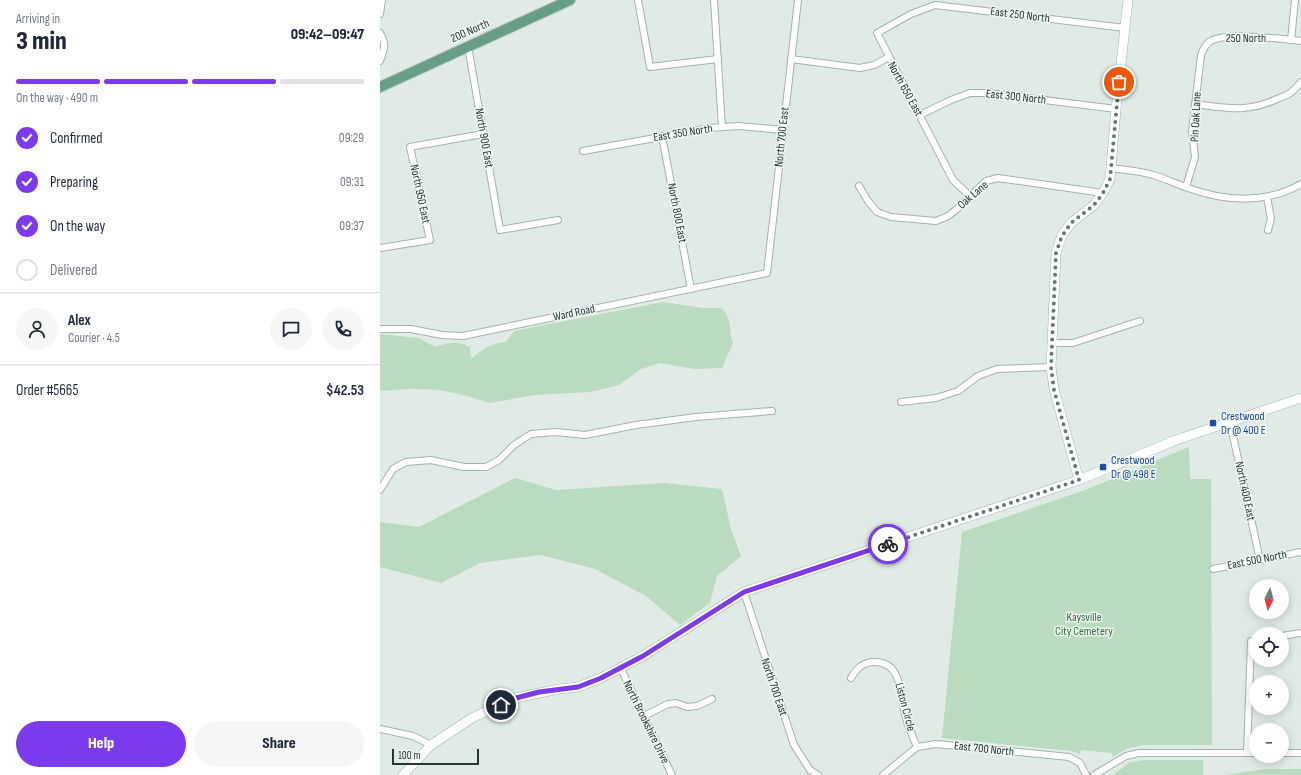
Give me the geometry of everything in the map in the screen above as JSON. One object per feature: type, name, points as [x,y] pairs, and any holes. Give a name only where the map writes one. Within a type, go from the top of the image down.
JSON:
[{"type":"main road","name":"200 North","points":[[380,85],[512,28],[570,0]]},
{"type":"street","points":[[380,14],[382,0]]},
{"type":"street","points":[[638,0],[650,66],[718,59]]},
{"type":"street","points":[[714,0],[722,127]]},
{"type":"street","name":"North 700 East","points":[[767,273],[798,0]]},
{"type":"street","points":[[959,8],[960,0]]},
{"type":"street","points":[[1079,480],[1054,390],[1051,367],[1056,253],[1062,236],[1071,223],[1094,205],[1103,193],[1110,179],[1128,0]]},
{"type":"street","points":[[1291,40],[1295,0]]},
{"type":"street","name":"East 250 North","points":[[889,57],[877,33],[911,14],[935,5],[1125,28]]},
{"type":"street","points":[[380,33],[385,47],[380,61]]},
{"type":"street","name":"250 North","points":[[1204,46],[1210,41],[1218,38],[1234,37],[1259,36],[1301,41]]},
{"type":"street","name":"North 900 East","points":[[468,46],[500,230],[558,220]]},
{"type":"street","name":"Pin Oak Lane","points":[[1186,187],[1195,157],[1192,130],[1201,55],[1204,46]]},
{"type":"street","name":"North 650 East","points":[[791,59],[860,68],[874,65],[889,57],[953,180],[970,196]]},
{"type":"street","points":[[1195,104],[1235,108],[1262,106],[1293,92],[1301,82]]},
{"type":"street","name":"East 300 North","points":[[920,115],[951,100],[970,93],[989,93],[1116,109]]},
{"type":"street","name":"East 350 North","points":[[583,151],[710,128],[738,126],[783,130]]},
{"type":"street","name":"North 950 East","points":[[380,248],[430,240],[410,147],[483,134]]},
{"type":"street","name":"North 800 East","points":[[662,136],[691,289]]},
{"type":"street","points":[[1111,168],[1152,174],[1186,187],[1216,196],[1234,198],[1267,197],[1301,184]]},
{"type":"street","name":"Oak Lane","points":[[859,186],[877,212],[891,217],[936,221],[948,216],[986,181],[998,178],[1103,193]]},
{"type":"street","points":[[1267,197],[1271,219],[1268,230]]},
{"type":"street","name":"Ward Road","points":[[380,329],[411,329],[463,336],[767,273]]},
{"type":"street","points":[[1051,343],[1073,343],[1140,321]]},
{"type":"street","points":[[901,402],[936,398],[958,391],[978,376],[997,369],[1051,367]]},
{"type":"street","points":[[402,775],[431,745],[472,718],[516,698],[539,692],[578,687],[621,669],[744,592],[1079,480],[1176,440],[1301,398]]},
{"type":"street","points":[[380,490],[393,469],[406,462],[431,460],[464,467],[486,467],[499,460],[514,445],[531,434],[556,432],[585,435],[636,425],[696,417],[772,412]]},
{"type":"street","name":"North 400 East","points":[[1230,422],[1260,560]]},
{"type":"street","name":"East 500 North","points":[[1213,569],[1301,552]]},
{"type":"street","name":"North 700 East","points":[[744,592],[794,744],[810,770],[818,775]]},
{"type":"street","points":[[1289,635],[1301,632]]},
{"type":"street","name":"Liston Circle","points":[[851,678],[858,668],[867,662],[878,662],[888,666],[895,673],[900,683],[906,717],[917,747]]},
{"type":"street","points":[[1094,775],[1126,756],[1139,753],[1247,753],[1252,667]]},
{"type":"street","name":"North Brookshire Drive","points":[[621,669],[672,775]]},
{"type":"street","points":[[644,716],[668,704],[676,703],[687,707],[697,706],[712,699]]},
{"type":"street","points":[[380,729],[414,736],[431,745]]},
{"type":"street","name":"East 700 North","points":[[917,747],[936,744],[1069,757],[1080,763],[1086,775]]},
{"type":"street","points":[[883,775],[917,747]]},
{"type":"street","points":[[1289,753],[1301,754]]},
{"type":"green space","points":[[663,302],[703,308],[721,308],[725,312],[729,320],[733,343],[722,368],[694,369],[660,363],[641,369],[619,385],[590,392],[535,395],[490,403],[440,390],[412,389],[380,391],[380,334],[419,338],[435,347],[448,343],[461,343],[470,347],[471,359],[487,347],[506,342],[514,331]]},
{"type":"green space","name":"Kaysville City Cemetery","points":[[1189,447],[1190,479],[1211,479],[1212,745],[1144,745],[1129,748],[1112,757],[1112,753],[1081,750],[1080,754],[1071,751],[942,738],[962,532],[1085,490]]},
{"type":"green space","points":[[515,478],[556,490],[664,483],[722,489],[731,529],[741,556],[717,576],[710,603],[680,625],[646,596],[595,569],[541,555],[480,563],[441,583],[380,567],[380,522],[419,527]]},
{"type":"green space","points":[[1144,760],[1203,760],[1203,775],[1113,775],[1130,762]]},
{"type":"green space","points":[[1264,769],[1301,769],[1301,775],[1226,775]]},
{"type":"way so far","points":[[888,544],[1079,480],[1054,390],[1051,367],[1056,253],[1062,236],[1071,223],[1094,205],[1103,193],[1110,179],[1119,82]]},
{"type":"place","name":"Crestwood Dr @ 400 E","points":[[1213,423]]},
{"type":"place","name":"Crestwood Dr @ 498 E","points":[[1103,467]]},
{"type":"route","points":[[501,705],[516,698],[539,692],[578,687],[601,678],[621,669],[643,656],[744,592],[888,544]]}]
